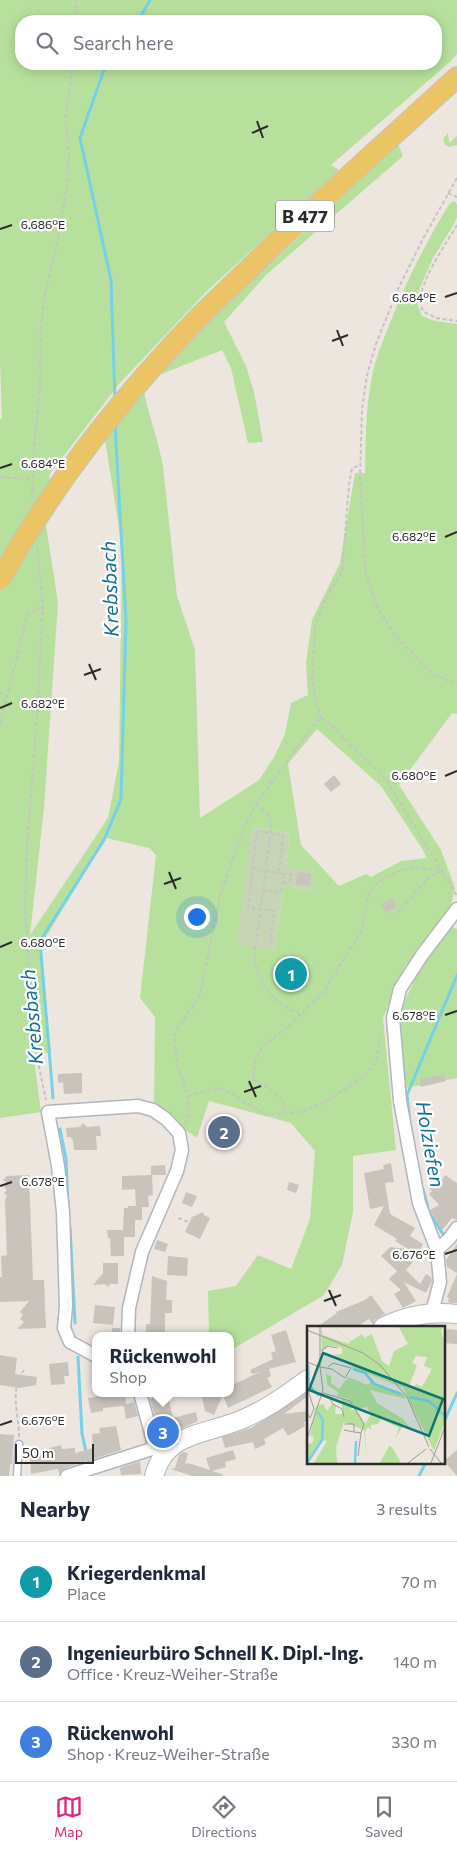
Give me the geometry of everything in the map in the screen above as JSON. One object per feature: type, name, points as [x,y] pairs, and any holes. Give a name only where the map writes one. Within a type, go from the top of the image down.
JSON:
[{"type":"main road","name":"B 477","points":[[0,579],[38,516],[86,446],[160,358],[202,314],[285,234],[457,76]]},
{"type":"main road","points":[[385,1326],[397,1320],[432,1312],[457,1314]]},
{"type":"main road","points":[[154,1476],[159,1450],[195,1434],[240,1420],[269,1407],[307,1380]]},
{"type":"street","points":[[432,1312],[440,1282],[437,1250],[419,1203],[400,1102],[392,1026],[400,989],[422,955],[457,909]]},
{"type":"street","points":[[92,1354],[70,1342],[64,1328],[66,1306],[64,1212],[48,1112],[138,1106],[154,1110],[180,1133],[182,1150],[177,1171],[142,1252],[129,1308],[128,1332]]},
{"type":"street","points":[[437,1250],[457,1228]]},
{"type":"street","points":[[68,1476],[159,1450],[141,1397]]},
{"type":"lane","points":[[18,1476],[19,1444]]},
{"type":"path","points":[[75,15],[76,0]]},
{"type":"path","points":[[32,504],[32,479],[40,384],[41,324],[45,294],[58,240],[68,185],[69,150],[65,119],[72,70]]},
{"type":"path","points":[[457,178],[398,289],[376,344],[367,375],[362,409],[361,465],[366,574],[377,606],[395,636],[433,674],[457,685]]},
{"type":"path","points":[[448,193],[457,197]]},
{"type":"path","points":[[457,225],[436,260],[420,303],[424,312],[436,318],[457,321]]},
{"type":"path","points":[[361,465],[352,468],[342,570],[323,604],[315,627],[312,681],[321,718],[330,723],[387,781],[457,896]]},
{"type":"path","points":[[0,477],[32,479]]},
{"type":"path","points":[[38,548],[43,606],[25,905],[34,1043],[48,1112]]},
{"type":"path","points":[[0,723],[26,618],[43,606]]},
{"type":"path","points":[[0,693],[7,695]]},
{"type":"path","points":[[180,1133],[189,1117],[188,1096],[177,1065],[174,1035],[200,995],[220,895],[245,826],[256,804],[316,722],[321,718]]},
{"type":"path","points":[[256,804],[270,816],[270,833],[254,959],[259,978],[270,993],[288,1010],[301,1014]]},
{"type":"path","points":[[270,944],[274,911],[248,907],[257,831],[283,835],[279,873]]},
{"type":"path","points":[[285,1113],[285,1104],[279,1095],[254,1080],[254,1063],[262,1047],[323,993],[362,930],[369,892],[380,881],[396,872],[414,867],[442,871]]},
{"type":"path","points":[[253,868],[291,874],[290,882],[283,882]]},
{"type":"path","points":[[397,914],[430,876],[442,871]]},
{"type":"path","points":[[262,890],[281,892],[284,874]]},
{"type":"path","points":[[188,1096],[215,1088],[225,1090],[266,1115],[301,1112],[324,1102],[363,1077],[376,1063],[380,1036],[392,1026]]},
{"type":"path","points":[[178,1218],[189,1222]]},
{"type":"path","points":[[19,1444],[19,1423],[14,1395],[18,1377],[24,1370]]},
{"type":"green space","points":[[0,0],[457,0],[457,54],[442,69],[442,15],[15,15],[15,70],[441,70],[331,165],[339,170],[206,292],[119,384],[49,475],[54,509],[46,525],[58,603],[44,808],[30,935],[108,818],[119,762],[122,546],[105,440],[144,393],[163,466],[177,596],[195,650],[200,818],[259,780],[274,757],[285,734],[291,703],[308,695],[306,663],[312,620],[340,563],[355,473],[365,473],[367,413],[375,364],[396,307],[417,262],[450,203],[454,201],[457,204],[457,217],[433,258],[419,290],[417,303],[422,316],[435,321],[457,324],[457,714],[452,713],[399,785],[441,850],[455,888],[450,910],[404,968],[383,1018],[396,1150],[353,1156],[353,1212],[342,1265],[324,1295],[234,1348],[234,1332],[209,1332],[208,1291],[236,1286],[258,1255],[291,1269],[310,1219],[315,1151],[291,1123],[209,1101],[197,1138],[154,1108],[155,1017],[140,998],[156,855],[149,848],[106,838],[41,945],[51,1053],[38,1053],[37,1042],[32,1044],[41,1112],[0,1118],[0,419],[2,419],[0,361]],"holes":[[[317,729],[381,786],[427,858],[401,861],[371,877],[366,874],[339,886],[301,845],[288,764]],[[252,827],[290,833],[286,867],[312,890],[283,886],[275,951],[255,948]]]},
{"type":"green space","points":[[448,133],[449,143],[457,136],[457,145],[449,147],[445,145],[443,139]]},
{"type":"green space","points":[[398,144],[403,156],[266,275],[224,322],[246,366],[254,392],[263,442],[248,443],[231,368],[222,350],[159,375],[214,316]]},
{"type":"green space","points":[[251,827],[290,833],[286,867],[314,871],[312,890],[283,886],[275,951],[237,945]]},
{"type":"green space","points":[[451,927],[457,929],[457,1078],[406,1088],[399,1013],[419,971]]},
{"type":"building","points":[[334,775],[341,784],[331,792],[324,784]]},
{"type":"building","points":[[297,872],[311,874],[310,885],[296,885]]},
{"type":"building","points":[[391,898],[397,906],[386,913],[381,905]]},
{"type":"building","points":[[82,1073],[82,1093],[64,1094],[63,1082],[58,1083],[58,1074]]},
{"type":"building","points":[[444,1074],[446,1081],[421,1087],[420,1079]]},
{"type":"building","points":[[83,1123],[87,1127],[100,1126],[101,1136],[96,1136],[97,1150],[74,1150],[73,1140],[71,1137],[67,1137],[66,1128],[80,1127]]},
{"type":"building","points":[[214,1124],[242,1132],[239,1142],[234,1141],[233,1145],[210,1137]]},
{"type":"building","points":[[391,1163],[394,1182],[385,1183],[390,1214],[415,1228],[410,1236],[423,1244],[406,1270],[420,1284],[426,1274],[431,1277],[432,1281],[426,1293],[404,1282],[416,1301],[403,1308],[394,1294],[401,1290],[389,1279],[397,1271],[381,1256],[390,1247],[408,1249],[395,1241],[397,1239],[374,1225],[384,1206],[370,1209],[364,1173],[384,1169],[383,1165]]},
{"type":"building","points":[[165,1165],[166,1175],[152,1175],[153,1195],[148,1196],[149,1207],[142,1207],[142,1220],[135,1220],[135,1237],[124,1237],[124,1256],[111,1256],[110,1238],[108,1238],[107,1230],[123,1230],[124,1208],[136,1206],[135,1189],[122,1190],[122,1176],[151,1175],[151,1166]]},
{"type":"building","points":[[29,1175],[33,1280],[44,1280],[46,1328],[17,1329],[24,1322],[20,1319],[23,1315],[20,1312],[29,1301],[0,1302],[1,1256],[7,1255],[5,1200],[7,1196],[4,1193],[7,1190],[4,1187],[7,1183],[3,1180],[7,1176]]},
{"type":"building","points":[[445,1175],[457,1183],[457,1220],[452,1218],[442,1230],[430,1210],[439,1205],[429,1194],[432,1191],[429,1188],[437,1180],[440,1183]]},
{"type":"building","points":[[289,1182],[299,1185],[296,1193],[287,1190]]},
{"type":"building","points":[[186,1192],[197,1196],[192,1207],[182,1203]]},
{"type":"building","points":[[203,1212],[204,1215],[210,1218],[200,1239],[185,1232],[192,1217]]},
{"type":"building","points":[[157,1240],[168,1244],[165,1252],[154,1249]]},
{"type":"building","points":[[457,1244],[457,1273],[447,1267],[446,1260]]},
{"type":"building","points":[[168,1256],[188,1258],[187,1276],[167,1275]]},
{"type":"building","points":[[103,1263],[118,1263],[118,1284],[110,1284],[108,1287],[105,1284],[93,1285],[103,1273]]},
{"type":"building","points":[[457,1274],[457,1303],[451,1303],[448,1302],[449,1298],[447,1297]]},
{"type":"building","points":[[152,1276],[167,1281],[166,1300],[172,1300],[172,1313],[165,1313],[165,1332],[146,1332],[146,1324],[150,1324]]},
{"type":"building","points":[[371,1295],[385,1314],[375,1320],[373,1325],[369,1319],[358,1326],[318,1326],[336,1312],[365,1300]]},
{"type":"building","points":[[95,1305],[115,1307],[113,1325],[93,1323]]},
{"type":"building","points":[[112,1328],[120,1328],[120,1332],[112,1332]]},
{"type":"building","points":[[447,1329],[457,1330],[457,1344],[444,1343]]},
{"type":"building","points":[[286,1330],[296,1362],[269,1369],[271,1376],[267,1378],[272,1387],[228,1408],[224,1397],[234,1397],[234,1384],[260,1372],[252,1374],[250,1370],[273,1359],[271,1353],[276,1351],[271,1335]]},
{"type":"building","points":[[0,1355],[17,1358],[15,1374],[37,1377],[36,1385],[19,1388],[0,1385]]},
{"type":"building","points":[[68,1362],[69,1376],[64,1376],[65,1384],[51,1385],[49,1364]]},
{"type":"building","points":[[306,1393],[307,1394],[307,1397],[284,1414],[307,1411],[307,1421],[304,1422],[305,1426],[288,1436],[283,1428],[264,1439],[266,1444],[255,1449],[253,1442],[225,1448],[222,1437],[251,1428]]},
{"type":"building","points":[[125,1397],[126,1404],[134,1402],[138,1416],[126,1419],[124,1406],[103,1408],[103,1411],[91,1413],[88,1398]]},
{"type":"building","points":[[152,1397],[168,1397],[173,1418],[196,1412],[198,1421],[176,1431],[160,1435],[150,1399]]},
{"type":"building","points":[[202,1397],[222,1397],[214,1415],[205,1411]]},
{"type":"building","points":[[116,1426],[121,1450],[65,1468],[59,1474],[58,1469],[31,1474],[30,1457],[50,1454],[49,1448],[61,1445],[62,1449],[75,1448],[75,1453],[93,1448],[92,1434],[100,1433],[99,1428]]},
{"type":"building","points":[[0,1434],[14,1435],[12,1464],[10,1464],[9,1476],[0,1476]]},
{"type":"building","points":[[233,1450],[236,1459],[225,1462],[226,1467],[212,1471],[222,1474],[222,1476],[192,1476],[171,1469],[175,1468],[179,1455],[183,1452],[188,1453],[185,1465],[188,1463],[210,1470],[206,1458]]},
{"type":"building","points":[[457,1450],[457,1476],[444,1461]]},
{"type":"building","points":[[140,1461],[141,1474],[121,1475],[120,1468]]},
{"type":"waterway","name":"Krebsbach","points":[[141,15],[150,0]]},
{"type":"waterway","name":"Krebsbach","points":[[104,70],[80,138],[111,280],[115,400]]},
{"type":"waterway","name":"Krebsbach","points":[[53,1098],[40,941],[104,840],[121,799],[126,621],[115,424]]},
{"type":"waterway","name":"Holziefen","points":[[410,1124],[407,1095],[457,975]]},
{"type":"waterway","name":"Krebsbach","points":[[60,1129],[66,1159],[68,1206]]},
{"type":"waterway","name":"Holziefen","points":[[423,1189],[429,1212],[443,1234]]},
{"type":"waterway","name":"Krebsbach","points":[[70,1227],[75,1323]]},
{"type":"waterway","name":"Krebsbach","points":[[78,1357],[82,1434],[89,1464]]},
{"type":"waterway","points":[[444,1422],[457,1393]]},
{"type":"waterway","points":[[419,1476],[425,1464]]},
{"type":"place","name":"Kriegerdenkmal","points":[[291,974]]},
{"type":"place","name":"Ingenieurbüro Schnell K. Dipl.-Ing.","points":[[224,1132]]},
{"type":"place","name":"Rückenwohl","points":[[163,1432]]}]
